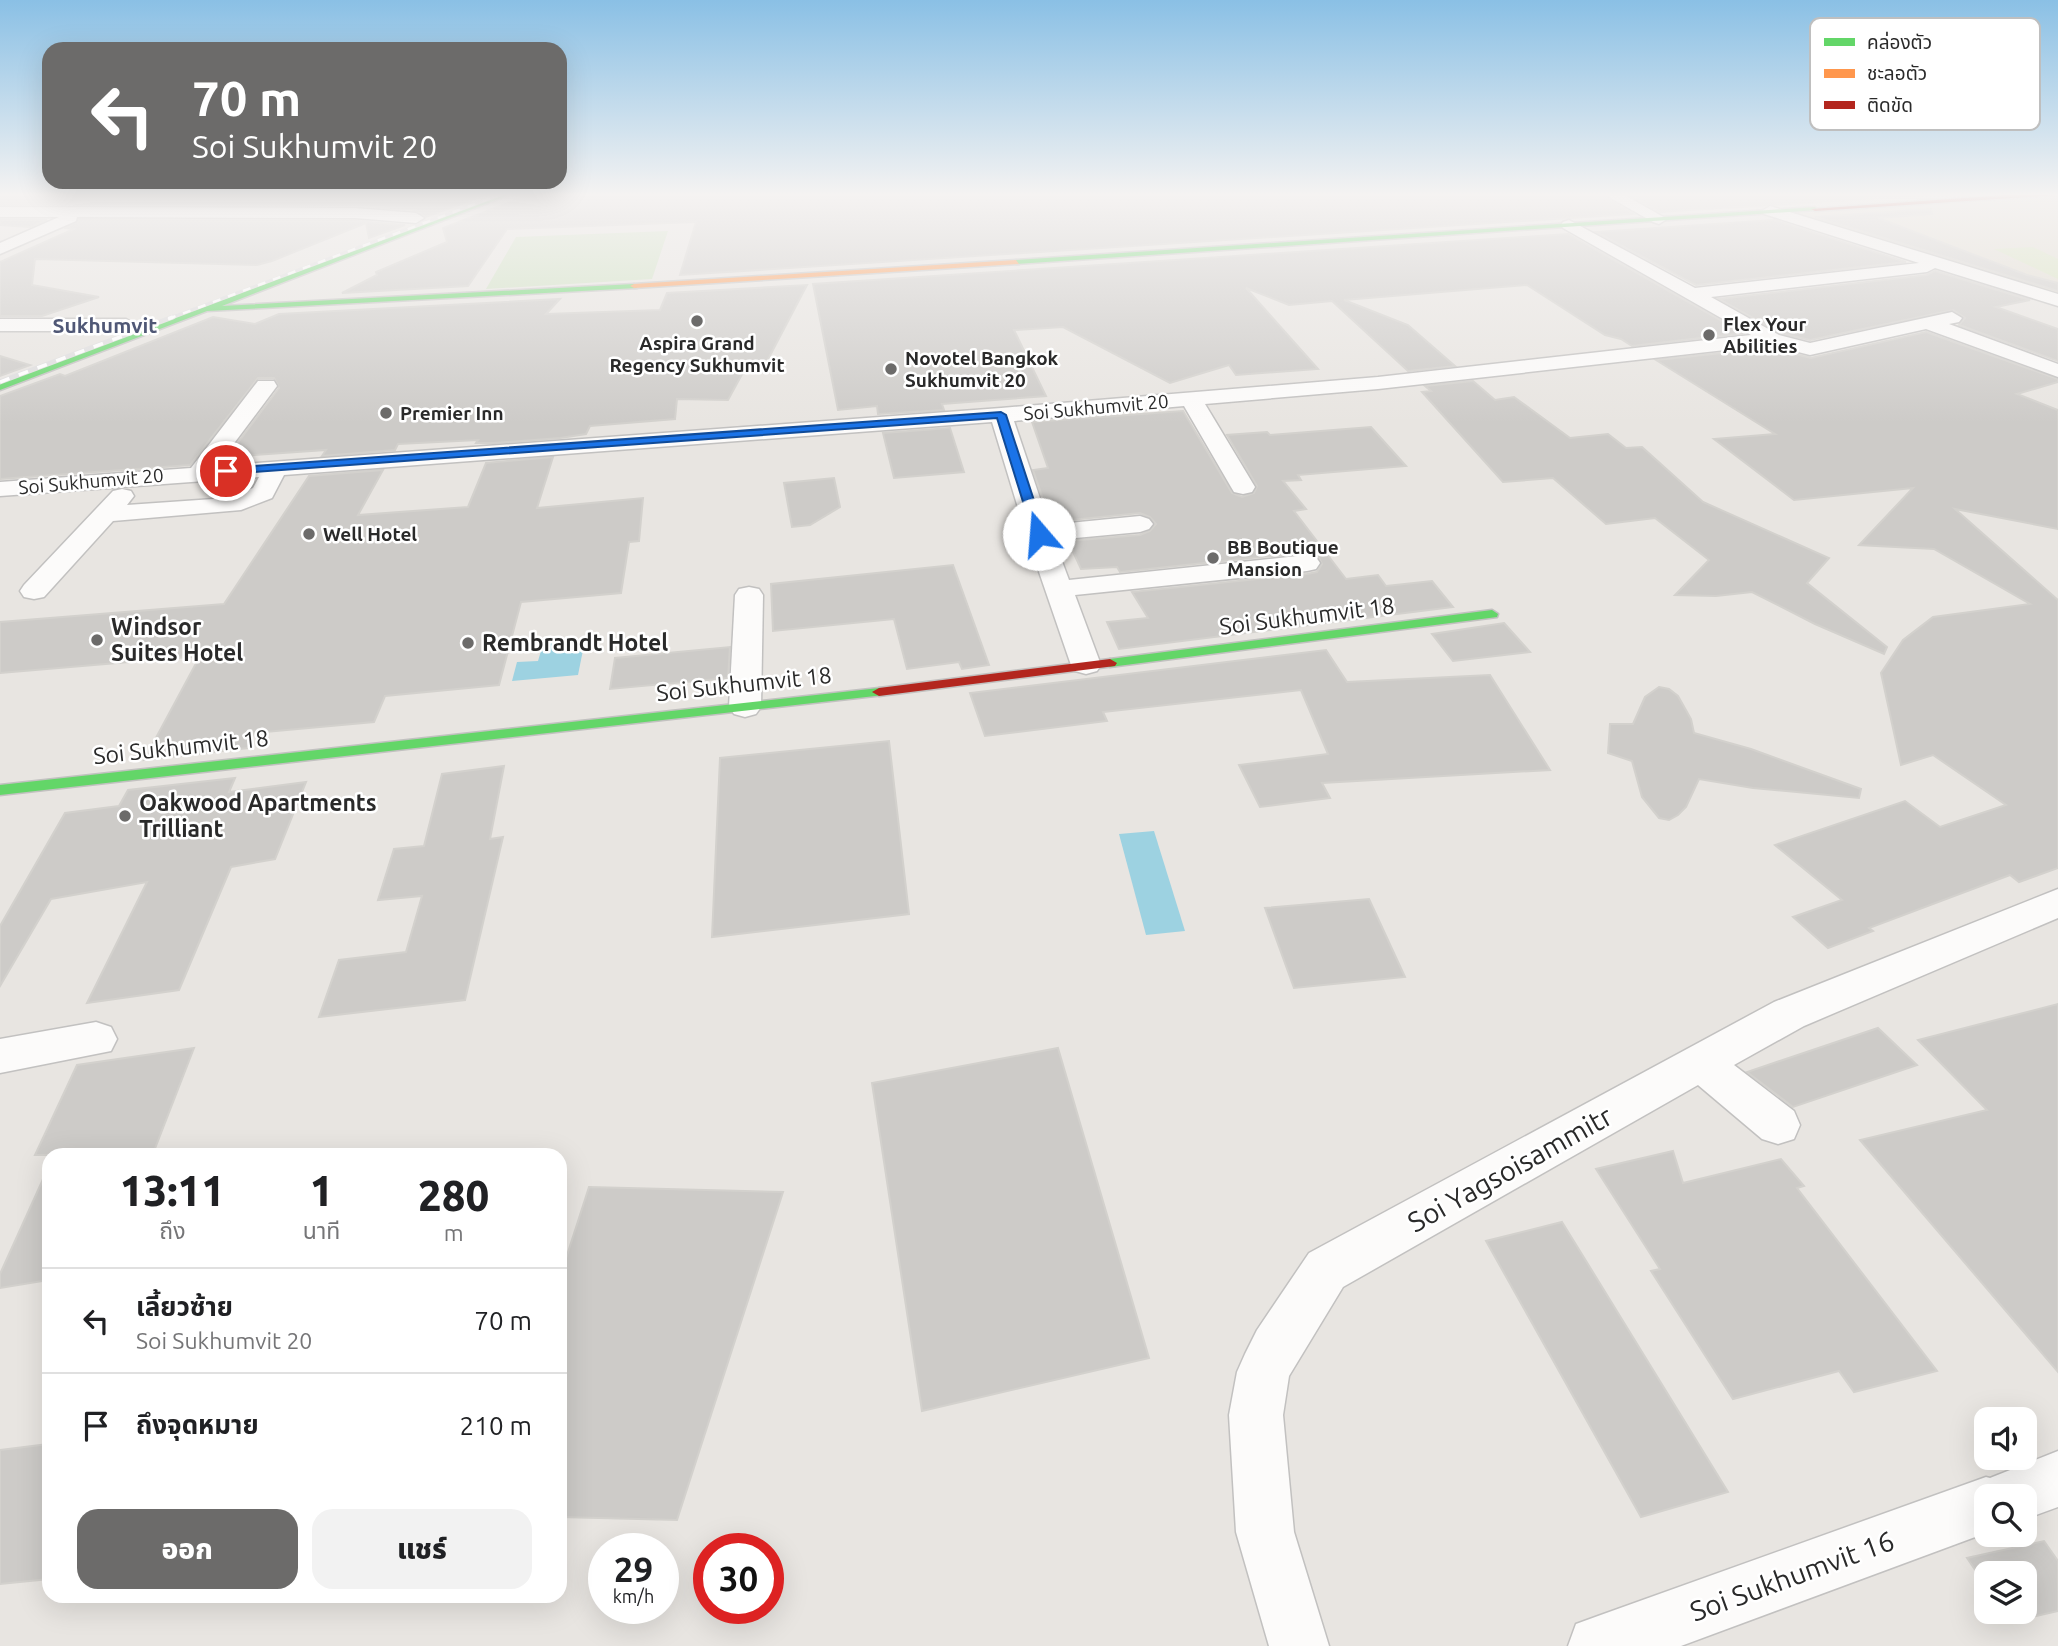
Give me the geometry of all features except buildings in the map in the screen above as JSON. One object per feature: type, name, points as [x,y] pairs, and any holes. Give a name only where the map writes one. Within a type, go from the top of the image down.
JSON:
[{"type":"street","points":[[0,372],[275,270]]},
{"type":"street","points":[[0,387],[308,270]]},
{"type":"street","points":[[182,304],[205,309],[903,270]]},
{"type":"street","points":[[1648,270],[1772,339],[1798,348],[1810,348],[1952,318]]},
{"type":"street","points":[[1691,294],[1902,270]]},
{"type":"street","points":[[1960,270],[2058,300]]},
{"type":"street","points":[[1924,322],[2058,371]]},
{"type":"street","points":[[0,325],[126,325]]},
{"type":"street","name":"Soi Sukhumvit 20","points":[[0,489],[1191,399],[1378,383],[1772,339]]},
{"type":"street","points":[[200,472],[266,386]]},
{"type":"street","points":[[1191,399],[1243,487]]},
{"type":"street","points":[[1001,415],[1039,534],[1086,665]]},
{"type":"street","points":[[106,514],[232,505],[262,494],[276,468]]},
{"type":"street","points":[[34,591],[140,477]]},
{"type":"street","points":[[1039,534],[1140,524]]},
{"type":"street","points":[[1058,589],[1307,563]]},
{"type":"street","points":[[745,707],[749,595]]},
{"type":"street","name":"Soi Sukhumvit 18","points":[[0,790],[745,707],[1351,634],[1492,614]]},
{"type":"street","name":"Soi Yagsoisammitr","points":[[1299,1646],[1265,1532],[1256,1415],[1263,1373],[1275,1348],[1326,1270],[1789,1014],[2058,903]]},
{"type":"street","points":[[0,1056],[96,1039]]},
{"type":"street","points":[[1701,1063],[1779,1125]]},
{"type":"street","points":[[2037,1487],[2058,1479]]},
{"type":"street","name":"Soi Sukhumvit 16","points":[[1598,1646],[1974,1509]]},
{"type":"shaded area","points":[[1964,270],[2058,270],[2058,299]]},
{"type":"green space","points":[[497,270],[655,270],[652,279],[486,289]]},
{"type":"green space","points":[[2038,270],[2058,270],[2058,279]]},
{"type":"water","points":[[585,640],[578,675],[512,681],[517,662],[538,661],[543,644]]},
{"type":"water","points":[[1154,831],[1185,931],[1146,935],[1119,834]]},
{"type":"railway","points":[[168,319],[299,270]]},
{"type":"railway","points":[[0,382],[173,317]]},
{"type":"traffic: fast","points":[[0,387],[309,270]]},
{"type":"traffic: fast","points":[[205,309],[634,286]]},
{"type":"traffic: fast","points":[[1110,663],[1492,614]]},
{"type":"traffic: fast","points":[[0,790],[879,692]]},
{"type":"traffic: slow","points":[[634,286],[892,270]]},
{"type":"traffic: jam","points":[[879,692],[1110,663]]},
{"type":"place","name":"Aspira Grand Regency Sukhumvit","points":[[697,321]]},
{"type":"place","name":"Flex Your Abilities","points":[[1709,335]]},
{"type":"place","name":"Novotel Bangkok Sukhumvit 20","points":[[891,369]]},
{"type":"place","name":"Premier Inn","points":[[386,413]]},
{"type":"place","name":"Well Hotel","points":[[309,534]]},
{"type":"place","name":"BB Boutique Mansion","points":[[1213,558]]},
{"type":"place","name":"Windsor Suites Hotel","points":[[97,640]]},
{"type":"place","name":"Rembrandt Hotel","points":[[468,643]]},
{"type":"place","name":"Oakwood Apartments Trilliant","points":[[125,816]]},
{"type":"district","name":"Sukhumvit","points":[[105,326]]},
{"type":"route","points":[[226,471],[1001,415],[1039,534]]}]
